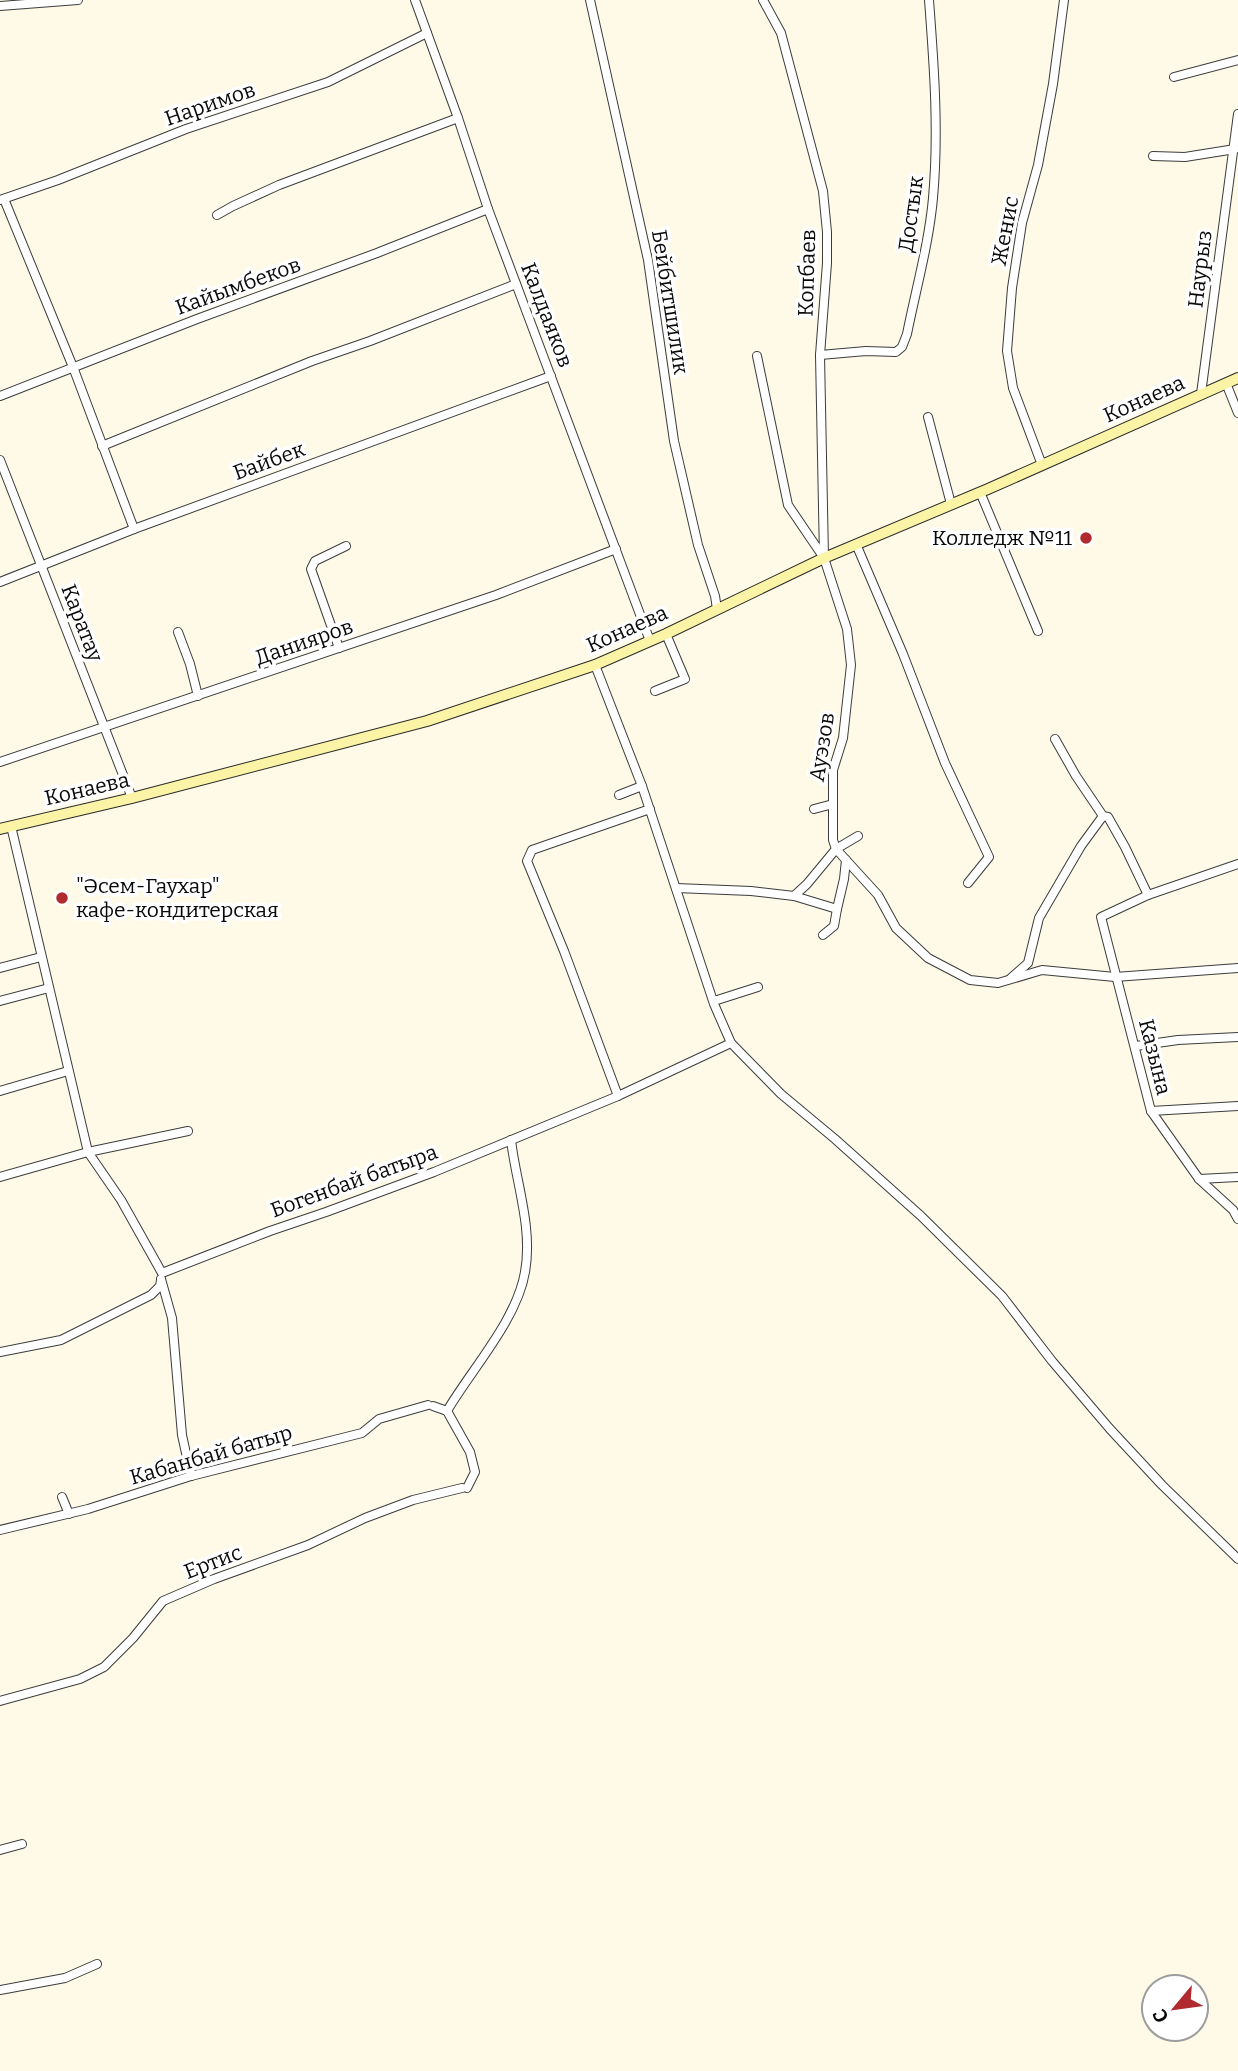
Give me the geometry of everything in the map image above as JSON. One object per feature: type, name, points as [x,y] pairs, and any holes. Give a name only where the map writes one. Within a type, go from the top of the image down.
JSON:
[{"type":"main road","name":"Конаева","points":[[6,828],[427,721],[595,665],[824,558],[1238,378]]},
{"type":"street","points":[[0,6],[78,0]]},
{"type":"street","name":"Калдаяков","points":[[415,0],[488,209],[650,641]]},
{"type":"street","name":"Бейбитшилик","points":[[590,0],[648,260],[674,441],[698,545],[717,609]]},
{"type":"street","name":"Копбаев","points":[[763,0],[781,33],[824,191],[827,263],[820,355],[824,558]]},
{"type":"street","name":"Достык","points":[[820,355],[866,351],[896,352],[902,347],[907,334],[933,199],[936,154],[929,0]]},
{"type":"street","name":"Женис","points":[[1042,465],[1013,388],[1007,351],[1012,288],[1022,223],[1038,165],[1053,84],[1064,0]]},
{"type":"street","name":"Наримов","points":[[2,200],[186,129],[328,82],[427,33]]},
{"type":"street","points":[[1174,77],[1238,60]]},
{"type":"street","name":"Наурыз","points":[[1201,394],[1236,149],[1238,114]]},
{"type":"street","points":[[217,215],[279,186],[458,118]]},
{"type":"street","points":[[1153,156],[1185,157],[1236,149]]},
{"type":"street","points":[[2,200],[73,367],[134,529]]},
{"type":"street","name":"Кайымбеков","points":[[0,396],[488,209]]},
{"type":"street","points":[[102,446],[312,360],[370,341],[516,284]]},
{"type":"street","points":[[757,356],[788,505],[824,558]]},
{"type":"street","name":"Байбек","points":[[0,582],[134,529],[551,376]]},
{"type":"street","points":[[1226,383],[1238,413]]},
{"type":"street","points":[[929,417],[951,504]]},
{"type":"street","name":"Каратау","points":[[0,460],[132,798]]},
{"type":"street","points":[[980,492],[1038,631]]},
{"type":"street","points":[[856,544],[903,654],[945,763],[989,857],[968,883]]},
{"type":"street","points":[[339,648],[311,569],[315,561],[346,546]]},
{"type":"street","name":"Данияров","points":[[0,762],[496,596],[617,549]]},
{"type":"street","name":"Ауэзов","points":[[824,558],[847,629],[851,665],[843,738],[833,770],[832,840],[836,849]]},
{"type":"street","points":[[178,632],[198,696]]},
{"type":"street","points":[[655,691],[685,679],[666,634]]},
{"type":"street","points":[[595,665],[642,786],[714,1001],[731,1043],[781,1094],[921,1216],[1002,1296],[1052,1361],[1110,1429],[1162,1485],[1238,1559]]},
{"type":"street","points":[[1055,739],[1103,816],[1108,817],[1148,895],[1238,864]]},
{"type":"street","points":[[619,795],[642,786]]},
{"type":"street","points":[[814,809],[833,804]]},
{"type":"street","points":[[618,1096],[565,951],[527,861],[532,850],[650,809]]},
{"type":"street","points":[[1009,980],[1028,963],[1039,918],[1081,846],[1103,816]]},
{"type":"street","points":[[6,828],[49,988],[88,1152],[121,1200],[161,1276],[172,1318],[182,1435],[191,1476]]},
{"type":"street","points":[[793,896],[807,884],[836,849],[859,836]]},
{"type":"street","points":[[836,849],[878,895],[896,928],[928,958],[970,980],[998,983],[1042,970],[1115,977],[1238,968]]},
{"type":"street","points":[[823,934],[834,926],[844,879],[845,860]]},
{"type":"street","points":[[676,888],[751,891],[793,896],[836,909]]},
{"type":"street","name":"Казына","points":[[1148,895],[1101,917],[1151,1111],[1199,1178],[1233,1210],[1238,1219]]},
{"type":"street","points":[[0,968],[41,957]]},
{"type":"street","points":[[714,1001],[758,987]]},
{"type":"street","points":[[0,1001],[49,988]]},
{"type":"street","points":[[1136,1046],[1178,1040],[1238,1037]]},
{"type":"street","name":"Богенбай батыра","points":[[0,1352],[61,1340],[151,1295],[160,1286],[161,1276],[270,1231],[422,1176],[511,1140],[618,1096],[731,1043]]},
{"type":"street","points":[[0,1091],[68,1071]]},
{"type":"street","points":[[1151,1111],[1238,1106]]},
{"type":"street","points":[[0,1177],[88,1152],[188,1131]]},
{"type":"street","points":[[446,1412],[514,1307],[525,1272],[524,1210],[511,1140]]},
{"type":"street","points":[[1199,1178],[1238,1177]]},
{"type":"street","name":"Кабанбай батыр","points":[[0,1530],[68,1514],[191,1476],[362,1433],[379,1419],[431,1406],[446,1412]]},
{"type":"street","name":"Ертис","points":[[0,1701],[80,1679],[104,1667],[133,1638],[163,1601],[214,1579],[308,1545],[389,1509],[413,1500],[464,1488],[475,1472],[470,1452],[446,1412]]},
{"type":"street","points":[[62,1497],[68,1514]]},
{"type":"street","points":[[0,1850],[22,1844]]},
{"type":"street","points":[[0,1990],[65,1978],[97,1964]]},
{"type":"place","name":"Колледж №11","points":[[1086,538]]},
{"type":"place","name":"\"Әсем-Гаухар\" кафе-кондитерская","points":[[62,898]]}]
